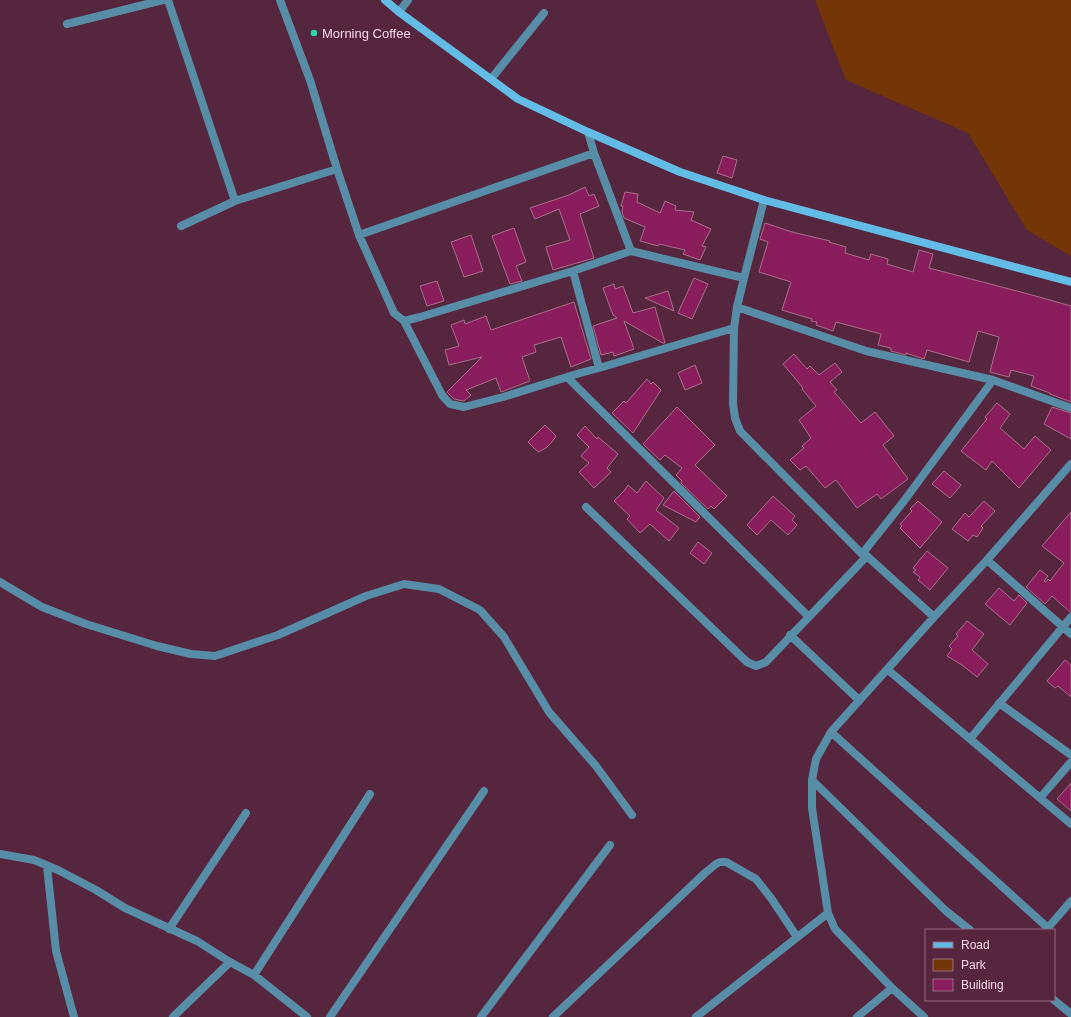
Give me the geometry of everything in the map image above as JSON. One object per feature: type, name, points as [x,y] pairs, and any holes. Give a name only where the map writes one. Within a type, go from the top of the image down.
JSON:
[{"type":"street","points":[[67,24],[163,0]]},
{"type":"street","points":[[168,0],[234,201]]},
{"type":"street","points":[[280,0],[310,80],[359,235],[394,313],[404,321],[442,395],[450,404],[464,407],[504,397],[734,328]]},
{"type":"street","points":[[385,0],[399,12],[518,99],[588,132],[680,172],[764,200],[1071,282]]},
{"type":"street","points":[[399,12],[408,0]]},
{"type":"street","points":[[490,79],[544,13]]},
{"type":"street","points":[[588,132],[594,153],[630,251]]},
{"type":"street","points":[[359,235],[594,153]]},
{"type":"street","points":[[181,226],[234,201],[337,169]]},
{"type":"street","points":[[764,200],[737,307],[734,328],[733,404],[735,418],[740,431],[865,555],[934,617]]},
{"type":"street","points":[[404,321],[573,271],[630,251],[744,278]]},
{"type":"street","points":[[573,271],[599,368]]},
{"type":"street","points":[[737,307],[866,351],[993,380],[1071,408]]},
{"type":"street","points":[[567,377],[809,617]]},
{"type":"street","points":[[586,507],[747,662],[756,666],[766,662],[865,555],[993,380]]},
{"type":"street","points":[[924,1017],[892,988],[835,929],[828,913],[812,808],[812,780],[816,759],[831,732],[987,560],[1071,464]]},
{"type":"street","points":[[987,560],[1071,634]]},
{"type":"street","points":[[0,582],[42,607],[86,624],[157,646],[190,654],[215,656],[278,635],[366,596],[404,584],[440,589],[480,610],[504,637],[549,712],[596,766],[632,815]]},
{"type":"street","points":[[970,739],[1071,617]]},
{"type":"street","points":[[790,635],[859,700]]},
{"type":"street","points":[[888,670],[1071,824]]},
{"type":"street","points":[[999,703],[1071,755]]},
{"type":"street","points":[[831,732],[1047,929],[1071,901]]},
{"type":"street","points":[[1040,798],[1071,762]]},
{"type":"street","points":[[812,780],[946,911],[969,929]]},
{"type":"street","points":[[330,1017],[484,790]]},
{"type":"street","points":[[254,975],[370,794]]},
{"type":"street","points":[[169,929],[246,813]]},
{"type":"street","points":[[481,1017],[610,844]]},
{"type":"street","points":[[0,854],[34,860],[78,880],[125,908],[197,941],[254,975],[307,1017]]},
{"type":"street","points":[[553,1017],[705,873],[720,862],[726,862],[756,879],[771,898],[797,937]]},
{"type":"street","points":[[47,866],[56,951],[74,1017]]},
{"type":"street","points":[[696,1017],[828,913]]},
{"type":"street","points":[[173,1017],[230,962]]},
{"type":"street","points":[[857,1017],[892,988]]},
{"type":"street","points":[[1055,1001],[1071,1014]]},
{"type":"green space","points":[[815,0],[1071,0],[1071,256],[1027,230],[968,133],[846,80]]},
{"type":"building","points":[[723,156],[737,160],[732,178],[717,173]]},
{"type":"building","points":[[585,187],[589,196],[594,194],[599,206],[580,214],[594,258],[553,270],[546,247],[570,240],[559,209],[535,219],[530,208],[569,195]]},
{"type":"building","points":[[625,192],[638,194],[637,202],[660,213],[665,201],[676,206],[675,210],[694,212],[691,220],[711,229],[702,246],[706,247],[700,260],[683,254],[685,250],[659,244],[658,246],[640,241],[645,227],[624,218],[622,212],[623,206],[621,206]]},
{"type":"building","points":[[765,223],[792,232],[830,241],[829,242],[846,247],[845,253],[869,260],[871,254],[888,259],[887,264],[913,272],[919,250],[933,254],[929,268],[1071,306],[1071,402],[1031,386],[1034,376],[1011,370],[1009,377],[990,372],[999,337],[978,331],[969,362],[927,350],[924,359],[906,353],[906,355],[891,351],[891,348],[878,345],[881,334],[836,322],[833,331],[816,325],[817,322],[811,321],[812,319],[782,310],[791,282],[759,272],[768,242],[760,239]]},
{"type":"building","points":[[514,228],[526,262],[516,266],[522,281],[510,284],[492,236]]},
{"type":"building","points":[[471,235],[483,271],[464,277],[451,242]]},
{"type":"building","points":[[694,278],[708,284],[692,319],[678,313]]},
{"type":"building","points":[[437,281],[444,301],[427,306],[420,286]]},
{"type":"building","points":[[614,284],[615,289],[623,286],[633,313],[655,307],[665,343],[624,321],[634,349],[614,356],[613,352],[601,355],[593,326],[617,318],[613,315],[603,288]]},
{"type":"building","points":[[668,291],[674,311],[645,298]]},
{"type":"building","points":[[574,302],[591,359],[571,367],[561,337],[534,345],[536,352],[522,357],[530,381],[501,392],[496,378],[466,390],[471,395],[464,401],[454,399],[447,392],[482,357],[449,365],[445,350],[459,346],[451,325],[464,320],[465,324],[486,316],[491,330]]},
{"type":"building","points":[[794,354],[807,369],[810,366],[819,375],[835,363],[842,372],[830,382],[837,390],[834,392],[861,423],[875,412],[894,436],[883,445],[908,479],[881,499],[877,494],[857,508],[836,480],[825,488],[806,466],[800,470],[790,460],[804,448],[802,446],[811,438],[799,420],[816,406],[783,364]]},
{"type":"building","points":[[695,365],[702,383],[685,390],[678,373]]},
{"type":"building","points":[[647,379],[651,384],[653,382],[661,390],[633,433],[612,413],[624,401],[626,403]]},
{"type":"building","points":[[997,403],[1010,414],[1000,428],[1024,449],[1035,436],[1051,450],[1019,488],[992,461],[986,470],[961,451],[987,419],[985,417]]},
{"type":"building","points":[[677,407],[715,445],[695,465],[727,496],[714,509],[711,506],[708,509],[681,483],[682,481],[676,475],[682,468],[665,455],[660,460],[643,444]]},
{"type":"building","points":[[1052,407],[1071,413],[1071,439],[1044,424]]},
{"type":"building","points":[[545,425],[556,436],[546,448],[538,452],[528,442]]},
{"type":"building","points":[[585,426],[597,439],[598,437],[618,454],[607,468],[611,472],[594,488],[579,472],[589,463],[581,456],[589,447],[577,435]]},
{"type":"building","points":[[944,471],[961,485],[950,498],[932,484]]},
{"type":"building","points":[[646,481],[664,498],[656,510],[679,528],[669,541],[650,524],[640,533],[627,519],[630,516],[614,501],[628,485],[637,493]]},
{"type":"building","points":[[674,491],[700,517],[696,522],[663,505]]},
{"type":"building","points":[[773,496],[795,516],[792,520],[797,525],[788,535],[771,520],[757,535],[747,525]]},
{"type":"building","points":[[918,501],[942,522],[920,548],[900,528],[902,526],[900,524],[912,511],[910,509]]},
{"type":"building","points":[[984,501],[995,511],[981,526],[983,528],[977,537],[973,535],[968,541],[952,529],[965,513],[969,517]]},
{"type":"building","points":[[1071,512],[1070,612],[1052,596],[1045,604],[1026,587],[1040,570],[1048,576],[1044,581],[1046,582],[1048,579],[1050,581],[1064,563],[1042,546]]},
{"type":"building","points":[[698,542],[712,553],[704,564],[690,553]]},
{"type":"building","points":[[927,551],[948,568],[930,590],[918,580],[920,577],[913,572],[916,570],[913,568]]},
{"type":"building","points":[[999,588],[1014,601],[1019,595],[1027,603],[1010,625],[985,604]]},
{"type":"building","points":[[967,621],[984,634],[972,650],[988,664],[977,677],[962,665],[947,656],[952,649],[949,646],[958,636],[956,634]]},
{"type":"building","points":[[1065,660],[1071,665],[1071,697],[1058,686],[1055,688],[1047,681]]},
{"type":"building","points":[[1071,783],[1071,811],[1057,799]]},
{"type":"place","name":"Morning Coffee","points":[[314,33]]}]
